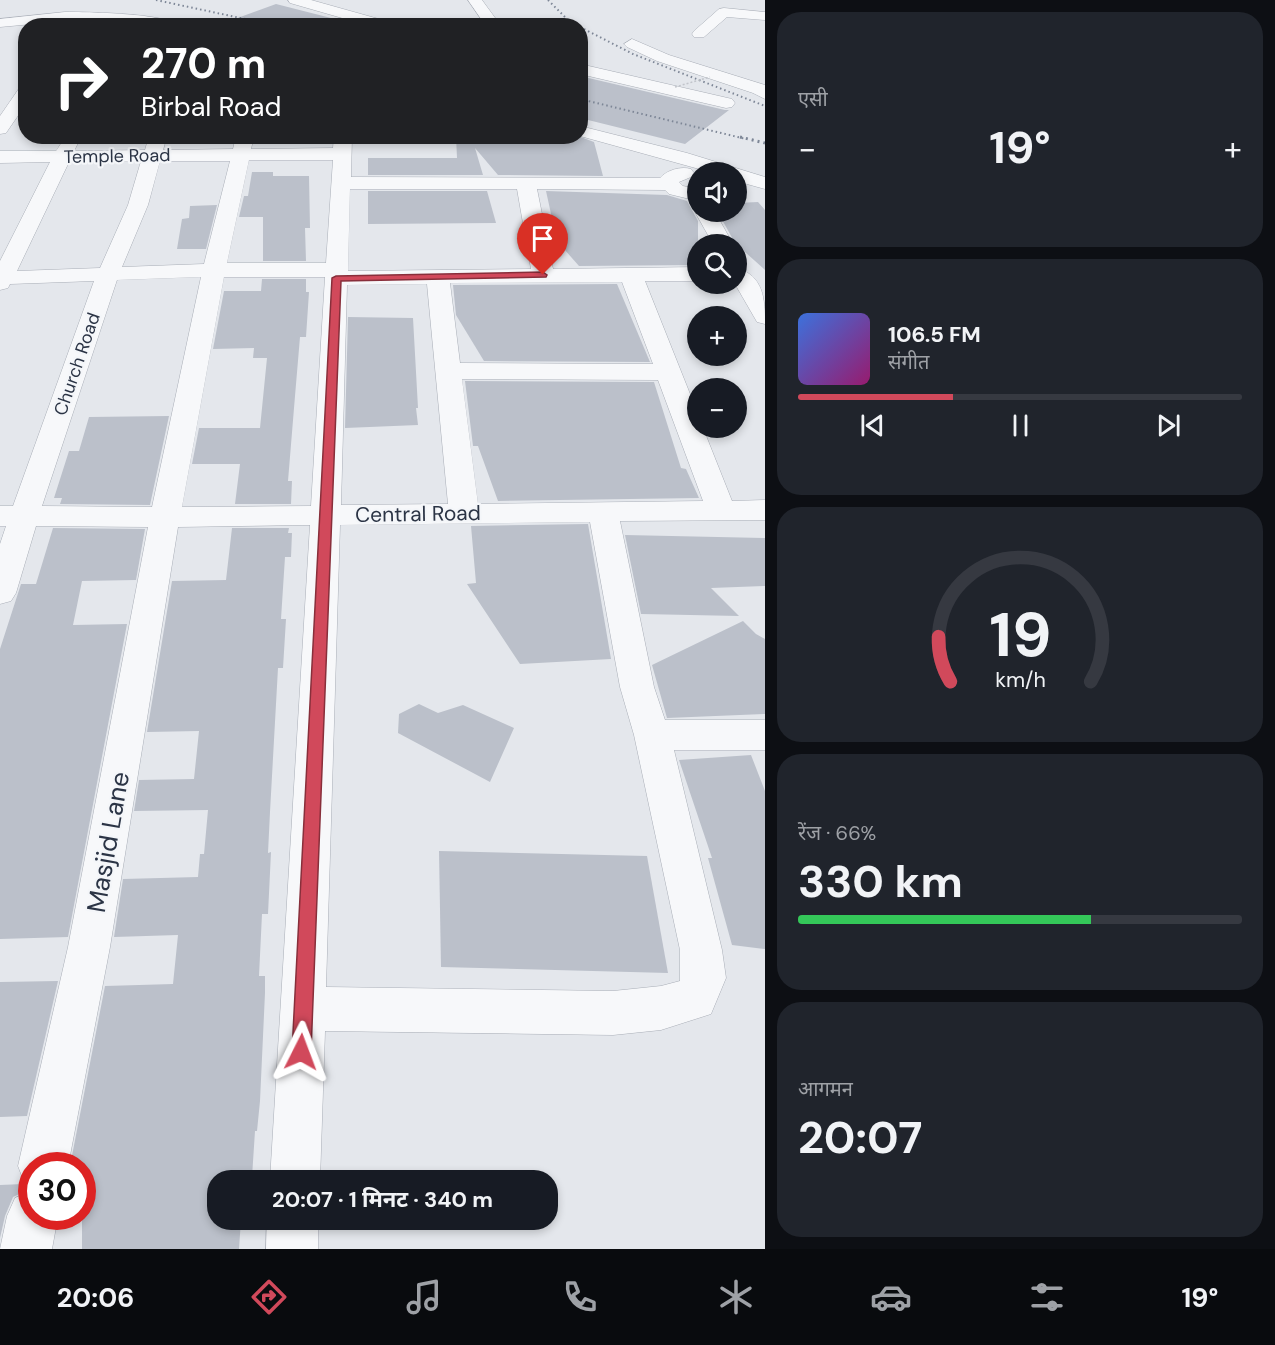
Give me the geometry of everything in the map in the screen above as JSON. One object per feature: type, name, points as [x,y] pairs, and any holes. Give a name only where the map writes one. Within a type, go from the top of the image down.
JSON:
[{"type":"street","points":[[302,2],[327,0]]},
{"type":"street","points":[[475,0],[488,18]]},
{"type":"street","points":[[302,2],[359,18]]},
{"type":"street","points":[[699,34],[728,11],[765,16]]},
{"type":"street","points":[[37,18],[52,16],[90,18]]},
{"type":"street","points":[[0,23],[18,21]]},
{"type":"street","points":[[632,44],[663,58],[763,90]]},
{"type":"street","points":[[588,71],[726,103]]},
{"type":"street","points":[[0,129],[18,103]]},
{"type":"street","points":[[588,134],[683,172],[676,190],[687,192]]},
{"type":"street","points":[[68,144],[1,280],[214,270],[438,277],[687,274]]},
{"type":"street","name":"Temple Road","points":[[0,157],[62,157],[155,146],[243,146],[525,183],[683,172]]},
{"type":"street","name":"Church Road","points":[[0,593],[12,516],[108,274],[138,205],[155,146]]},
{"type":"street","name":"Masjid Lane","points":[[46,1152],[89,947],[165,517],[214,270],[243,146]]},
{"type":"street","points":[[295,1170],[342,158]]},
{"type":"street","points":[[747,178],[765,183]]},
{"type":"street","points":[[525,183],[543,275]]},
{"type":"street","points":[[747,192],[765,193]]},
{"type":"street","points":[[631,275],[721,510]]},
{"type":"street","points":[[438,277],[465,513]]},
{"type":"street","points":[[747,285],[764,314]]},
{"type":"street","points":[[449,371],[669,372]]},
{"type":"street","name":"Central Road","points":[[12,516],[165,517],[765,510]]},
{"type":"street","points":[[303,1010],[613,1013],[661,1008],[695,999],[704,978],[701,950],[652,735],[637,687],[603,512]]},
{"type":"street","points":[[652,735],[765,735]]},
{"type":"street","points":[[26,1249],[30,1230]]},
{"type":"street","points":[[292,1249],[293,1230]]},
{"type":"path","points":[[675,87],[710,77]]},
{"type":"building","points":[[276,4],[331,18],[238,18]]},
{"type":"building","points":[[588,78],[729,110],[685,144],[588,120]]},
{"type":"building","points":[[588,140],[594,142],[603,176],[498,175],[475,148],[483,175],[368,175],[368,158],[457,158],[456,144],[588,144]]},
{"type":"building","points":[[252,172],[273,172],[273,176],[309,176],[310,228],[305,228],[306,261],[263,261],[263,217],[239,217],[244,196],[248,196]]},
{"type":"building","points":[[368,191],[487,191],[496,223],[368,224]]},
{"type":"building","points":[[546,191],[667,195],[687,201],[687,222],[698,222],[698,234],[687,234],[687,265],[579,266],[557,241]]},
{"type":"building","points":[[758,202],[765,210],[765,270],[747,254],[747,234],[730,234],[723,222],[747,222],[747,203]]},
{"type":"building","points":[[217,205],[206,249],[177,249],[182,219],[189,218],[190,206]]},
{"type":"building","points":[[262,279],[306,279],[306,292],[309,292],[306,337],[300,337],[288,481],[292,481],[291,504],[235,504],[240,464],[192,464],[199,428],[260,428],[267,358],[253,358],[254,348],[213,349],[224,291],[261,291]]},
{"type":"building","points":[[617,284],[650,362],[484,361],[456,315],[453,285]]},
{"type":"building","points":[[348,317],[413,318],[418,425],[345,428]]},
{"type":"building","points":[[465,381],[654,382],[681,468],[686,469],[699,498],[498,501],[478,446],[473,446]]},
{"type":"building","points":[[169,416],[150,505],[60,504],[62,498],[54,498],[69,451],[79,451],[89,417]]},
{"type":"building","points":[[588,524],[611,659],[520,664],[467,584],[476,583],[471,526]]},
{"type":"building","points":[[53,528],[145,529],[136,580],[82,581],[73,625],[127,624],[68,937],[0,939],[0,649],[21,584],[36,584]]},
{"type":"building","points":[[232,528],[289,528],[288,533],[292,533],[291,557],[285,557],[281,619],[286,619],[283,668],[278,668],[268,853],[271,852],[268,914],[262,914],[259,976],[265,976],[265,993],[260,1101],[252,1170],[207,1170],[207,1230],[240,1230],[239,1249],[82,1249],[82,1230],[96,1230],[96,1152],[73,1152],[105,986],[173,984],[178,935],[114,937],[123,879],[198,877],[200,854],[204,854],[208,810],[134,811],[139,780],[194,779],[199,731],[147,732],[172,581],[226,580]]},
{"type":"building","points":[[625,535],[765,538],[765,586],[711,588],[739,616],[641,614]]},
{"type":"building","points":[[743,621],[756,634],[765,639],[765,714],[667,718],[652,665]]},
{"type":"building","points":[[419,704],[438,713],[463,705],[514,728],[490,782],[398,733],[399,714]]},
{"type":"building","points":[[751,755],[765,791],[765,949],[732,945],[708,858],[712,858],[679,760]]},
{"type":"building","points":[[439,851],[647,856],[668,973],[441,967]]},
{"type":"building","points":[[58,981],[27,1116],[0,1117],[0,982]]},
{"type":"building","points":[[18,1184],[18,1195],[13,1197],[5,1216],[0,1238],[0,1185]]},
{"type":"railway","points":[[156,0],[240,18]]},
{"type":"railway","points":[[548,0],[566,18]]},
{"type":"railway","points":[[588,31],[633,54],[765,106]]},
{"type":"railway","points":[[588,101],[746,139]]},
{"type":"railway","points":[[740,137],[765,143]]},
{"type":"route","points":[[301,1052],[336,278],[543,275]]}]
